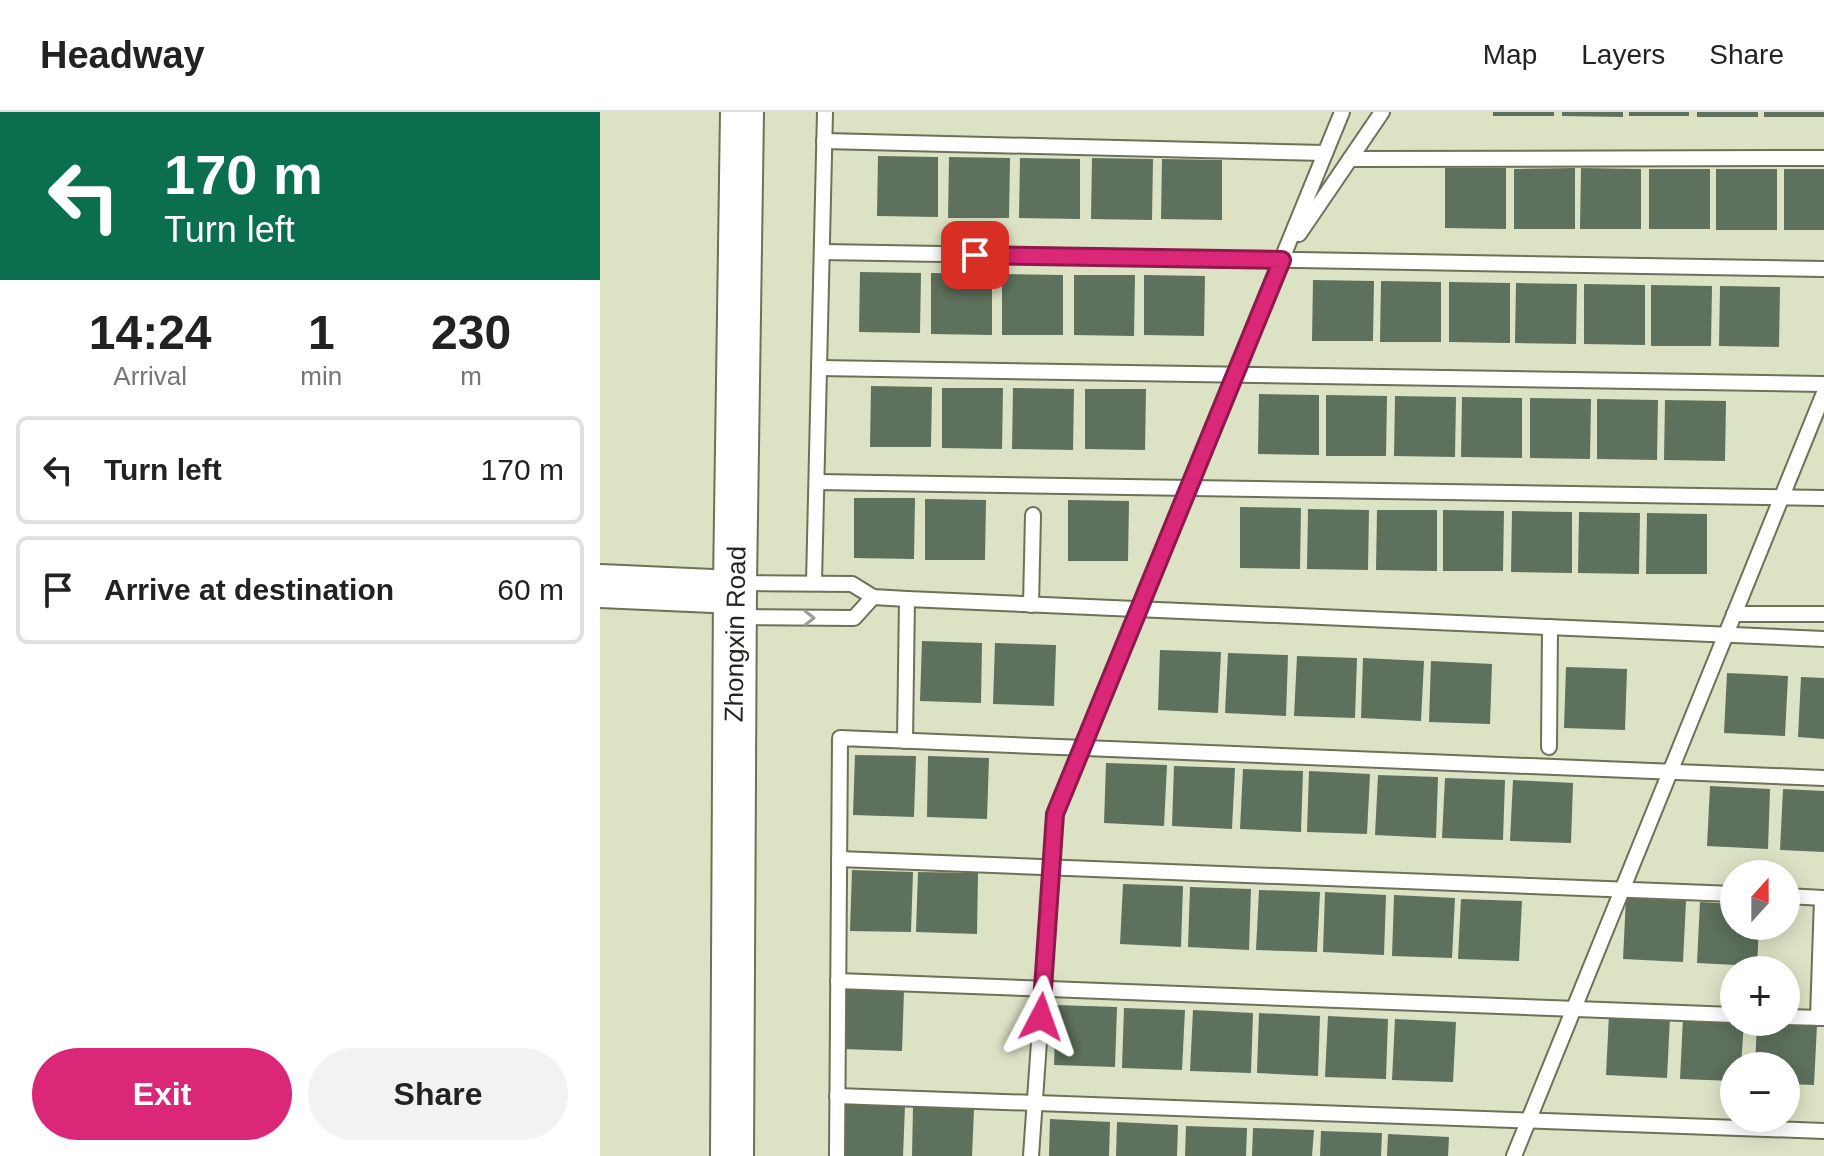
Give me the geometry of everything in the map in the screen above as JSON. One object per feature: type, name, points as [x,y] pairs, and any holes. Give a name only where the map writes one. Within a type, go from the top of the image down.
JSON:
[{"type":"street","name":"Zhongxin Road","points":[[732,1156],[742,112]]},
{"type":"street","points":[[600,586],[735,597]]},
{"type":"lane","points":[[814,583],[825,112]]},
{"type":"lane","points":[[1031,1156],[1055,814],[1342,112]]},
{"type":"lane","points":[[1282,260],[1382,112]]},
{"type":"lane","points":[[824,141],[1325,153]]},
{"type":"lane","points":[[1350,159],[1824,158]]},
{"type":"lane","points":[[822,252],[1824,269]]},
{"type":"lane","points":[[819,368],[1824,384]]},
{"type":"lane","points":[[1514,1156],[1824,393]]},
{"type":"lane","points":[[817,482],[1824,498]]},
{"type":"lane","points":[[1031,605],[1033,515]]},
{"type":"lane","points":[[735,597],[814,583],[852,584],[873,597],[907,599],[1824,639]]},
{"type":"lane","points":[[735,597],[854,618],[873,597]]},
{"type":"lane","points":[[905,741],[907,599]]},
{"type":"lane","points":[[1734,614],[1824,614]]},
{"type":"lane","points":[[1549,747],[1550,627]]},
{"type":"lane","points":[[837,1156],[840,738],[1824,778]]},
{"type":"lane","points":[[839,859],[1720,894]]},
{"type":"lane","points":[[1800,897],[1823,898],[1821,1018],[1800,1017]]},
{"type":"lane","points":[[838,981],[1720,1014]]},
{"type":"lane","points":[[837,1096],[1824,1131]]},
{"type":"building","points":[[1493,112],[1554,112],[1554,116],[1493,116]]},
{"type":"building","points":[[1562,112],[1623,112],[1623,117],[1562,116]]},
{"type":"building","points":[[1629,112],[1689,112],[1689,116],[1629,116]]},
{"type":"building","points":[[1697,112],[1758,112],[1758,117],[1697,117]]},
{"type":"building","points":[[1764,112],[1824,112],[1824,117],[1764,117]]},
{"type":"building","points":[[878,156],[938,157],[938,217],[877,216]]},
{"type":"building","points":[[949,157],[1010,158],[1009,218],[948,218]]},
{"type":"building","points":[[1020,158],[1080,159],[1080,219],[1019,218]]},
{"type":"building","points":[[1092,158],[1153,159],[1152,220],[1091,219]]},
{"type":"building","points":[[1162,159],[1222,160],[1222,220],[1161,219]]},
{"type":"building","points":[[1445,168],[1506,168],[1506,229],[1445,228]]},
{"type":"building","points":[[1575,168],[1575,229],[1514,229],[1514,169]]},
{"type":"building","points":[[1581,168],[1641,169],[1641,229],[1580,229]]},
{"type":"building","points":[[1649,169],[1710,169],[1710,229],[1649,229]]},
{"type":"building","points":[[1716,169],[1777,169],[1777,230],[1716,230]]},
{"type":"building","points":[[1784,169],[1824,169],[1824,230],[1784,230]]},
{"type":"building","points":[[860,272],[921,273],[920,333],[859,332]]},
{"type":"building","points":[[931,273],[992,274],[992,335],[931,334]]},
{"type":"building","points":[[1002,274],[1063,275],[1063,335],[1002,335]]},
{"type":"building","points":[[1074,275],[1135,275],[1134,336],[1074,335]]},
{"type":"building","points":[[1144,275],[1205,276],[1204,336],[1144,335]]},
{"type":"building","points":[[1313,280],[1374,281],[1373,341],[1312,341]]},
{"type":"building","points":[[1381,281],[1441,282],[1441,342],[1380,342]]},
{"type":"building","points":[[1449,282],[1510,283],[1510,343],[1449,342]]},
{"type":"building","points":[[1516,283],[1577,284],[1576,344],[1515,343]]},
{"type":"building","points":[[1584,284],[1645,285],[1645,345],[1584,344]]},
{"type":"building","points":[[1651,285],[1712,286],[1711,346],[1651,346]]},
{"type":"building","points":[[1720,286],[1780,287],[1779,347],[1719,346]]},
{"type":"building","points":[[871,386],[932,387],[931,447],[870,447]]},
{"type":"building","points":[[942,388],[1003,388],[1002,449],[942,448]]},
{"type":"building","points":[[1013,388],[1074,389],[1073,450],[1012,449]]},
{"type":"building","points":[[1085,389],[1146,389],[1145,450],[1085,449]]},
{"type":"building","points":[[1259,394],[1319,395],[1319,455],[1258,454]]},
{"type":"building","points":[[1326,395],[1387,396],[1386,456],[1326,456]]},
{"type":"building","points":[[1395,396],[1456,397],[1455,457],[1394,456]]},
{"type":"building","points":[[1462,397],[1522,398],[1522,458],[1461,457]]},
{"type":"building","points":[[1530,398],[1591,399],[1590,459],[1530,458]]},
{"type":"building","points":[[1597,399],[1658,400],[1657,460],[1597,459]]},
{"type":"building","points":[[1665,400],[1726,401],[1725,461],[1664,460]]},
{"type":"building","points":[[854,498],[915,498],[914,559],[854,558]]},
{"type":"building","points":[[925,499],[986,500],[985,560],[925,560]]},
{"type":"building","points":[[1068,500],[1129,501],[1128,561],[1068,561]]},
{"type":"building","points":[[1240,507],[1301,508],[1300,569],[1240,568]]},
{"type":"building","points":[[1308,509],[1369,510],[1368,570],[1307,569]]},
{"type":"building","points":[[1377,510],[1437,510],[1437,571],[1376,570]]},
{"type":"building","points":[[1443,510],[1504,511],[1503,571],[1443,571]]},
{"type":"building","points":[[1512,511],[1572,512],[1572,573],[1511,572]]},
{"type":"building","points":[[1579,512],[1640,513],[1639,574],[1578,573]]},
{"type":"building","points":[[1647,513],[1707,514],[1707,574],[1646,574]]},
{"type":"building","points":[[922,641],[982,643],[981,703],[920,701]]},
{"type":"building","points":[[995,643],[1056,645],[1054,706],[993,704]]},
{"type":"building","points":[[1160,650],[1221,652],[1218,713],[1158,710]]},
{"type":"building","points":[[1228,653],[1288,655],[1286,716],[1225,713]]},
{"type":"building","points":[[1297,656],[1357,658],[1355,718],[1294,716]]},
{"type":"building","points":[[1363,658],[1424,661],[1421,721],[1361,718]]},
{"type":"building","points":[[1431,661],[1492,664],[1490,724],[1429,722]]},
{"type":"building","points":[[1566,667],[1627,669],[1625,730],[1564,728]]},
{"type":"building","points":[[1727,673],[1788,676],[1785,736],[1724,733]]},
{"type":"building","points":[[1801,677],[1824,678],[1824,739],[1798,737]]},
{"type":"building","points":[[855,755],[916,756],[914,817],[853,815]]},
{"type":"building","points":[[928,756],[989,758],[987,819],[927,817]]},
{"type":"building","points":[[1106,763],[1167,765],[1164,826],[1104,823]]},
{"type":"building","points":[[1174,766],[1235,768],[1232,829],[1172,826]]},
{"type":"building","points":[[1243,769],[1303,771],[1301,832],[1240,829]]},
{"type":"building","points":[[1309,771],[1370,774],[1367,834],[1307,832]]},
{"type":"building","points":[[1378,775],[1438,777],[1436,838],[1375,835]]},
{"type":"building","points":[[1445,778],[1505,780],[1503,840],[1442,838]]},
{"type":"building","points":[[1513,780],[1573,783],[1571,843],[1510,841]]},
{"type":"building","points":[[1710,786],[1770,789],[1768,849],[1707,846]]},
{"type":"building","points":[[1783,789],[1824,791],[1824,852],[1780,850]]},
{"type":"building","points":[[852,870],[913,872],[911,932],[850,931]]},
{"type":"building","points":[[918,872],[978,873],[977,934],[916,932]]},
{"type":"building","points":[[1123,884],[1183,886],[1181,947],[1120,944]]},
{"type":"building","points":[[1190,887],[1251,889],[1249,950],[1188,947]]},
{"type":"building","points":[[1259,890],[1320,892],[1317,952],[1256,950]]},
{"type":"building","points":[[1325,892],[1386,895],[1384,955],[1323,952]]},
{"type":"building","points":[[1394,895],[1455,898],[1452,958],[1392,956]]},
{"type":"building","points":[[1626,898],[1686,901],[1683,962],[1623,959]]},
{"type":"building","points":[[1461,899],[1522,901],[1519,961],[1458,959]]},
{"type":"building","points":[[1700,902],[1720,903],[1720,940],[1758,940],[1758,956],[1720,956],[1720,964],[1697,963]]},
{"type":"building","points":[[843,989],[904,991],[902,1051],[842,1049]]},
{"type":"building","points":[[1056,1005],[1117,1007],[1115,1067],[1054,1065]]},
{"type":"building","points":[[1124,1008],[1185,1010],[1182,1070],[1122,1068]]},
{"type":"building","points":[[1193,1010],[1253,1013],[1251,1073],[1190,1071]]},
{"type":"building","points":[[1259,1013],[1320,1016],[1318,1076],[1257,1073]]},
{"type":"building","points":[[1609,1014],[1670,1017],[1667,1078],[1606,1075]]},
{"type":"building","points":[[1328,1016],[1388,1019],[1386,1079],[1325,1077]]},
{"type":"building","points":[[1683,1018],[1720,1020],[1720,1036],[1743,1036],[1742,1052],[1720,1052],[1720,1080],[1680,1079]]},
{"type":"building","points":[[1395,1019],[1456,1022],[1453,1082],[1392,1080]]},
{"type":"building","points":[[1800,1024],[1817,1025],[1814,1085],[1800,1084],[1800,1052],[1756,1052],[1756,1036],[1800,1036]]},
{"type":"building","points":[[844,1104],[905,1106],[903,1156],[843,1156]]},
{"type":"building","points":[[913,1107],[974,1109],[972,1156],[912,1156]]},
{"type":"building","points":[[1050,1119],[1110,1122],[1109,1156],[1049,1156]]},
{"type":"building","points":[[1117,1122],[1178,1125],[1177,1156],[1116,1156]]},
{"type":"building","points":[[1186,1126],[1247,1128],[1246,1156],[1185,1156]]},
{"type":"building","points":[[1253,1128],[1314,1130],[1312,1156],[1252,1156]]},
{"type":"building","points":[[1321,1131],[1382,1133],[1381,1156],[1320,1156]]},
{"type":"building","points":[[1388,1134],[1449,1137],[1448,1156],[1387,1156]]},
{"type":"route","points":[[975,255],[1282,260],[1055,814],[1041,1017]]}]
